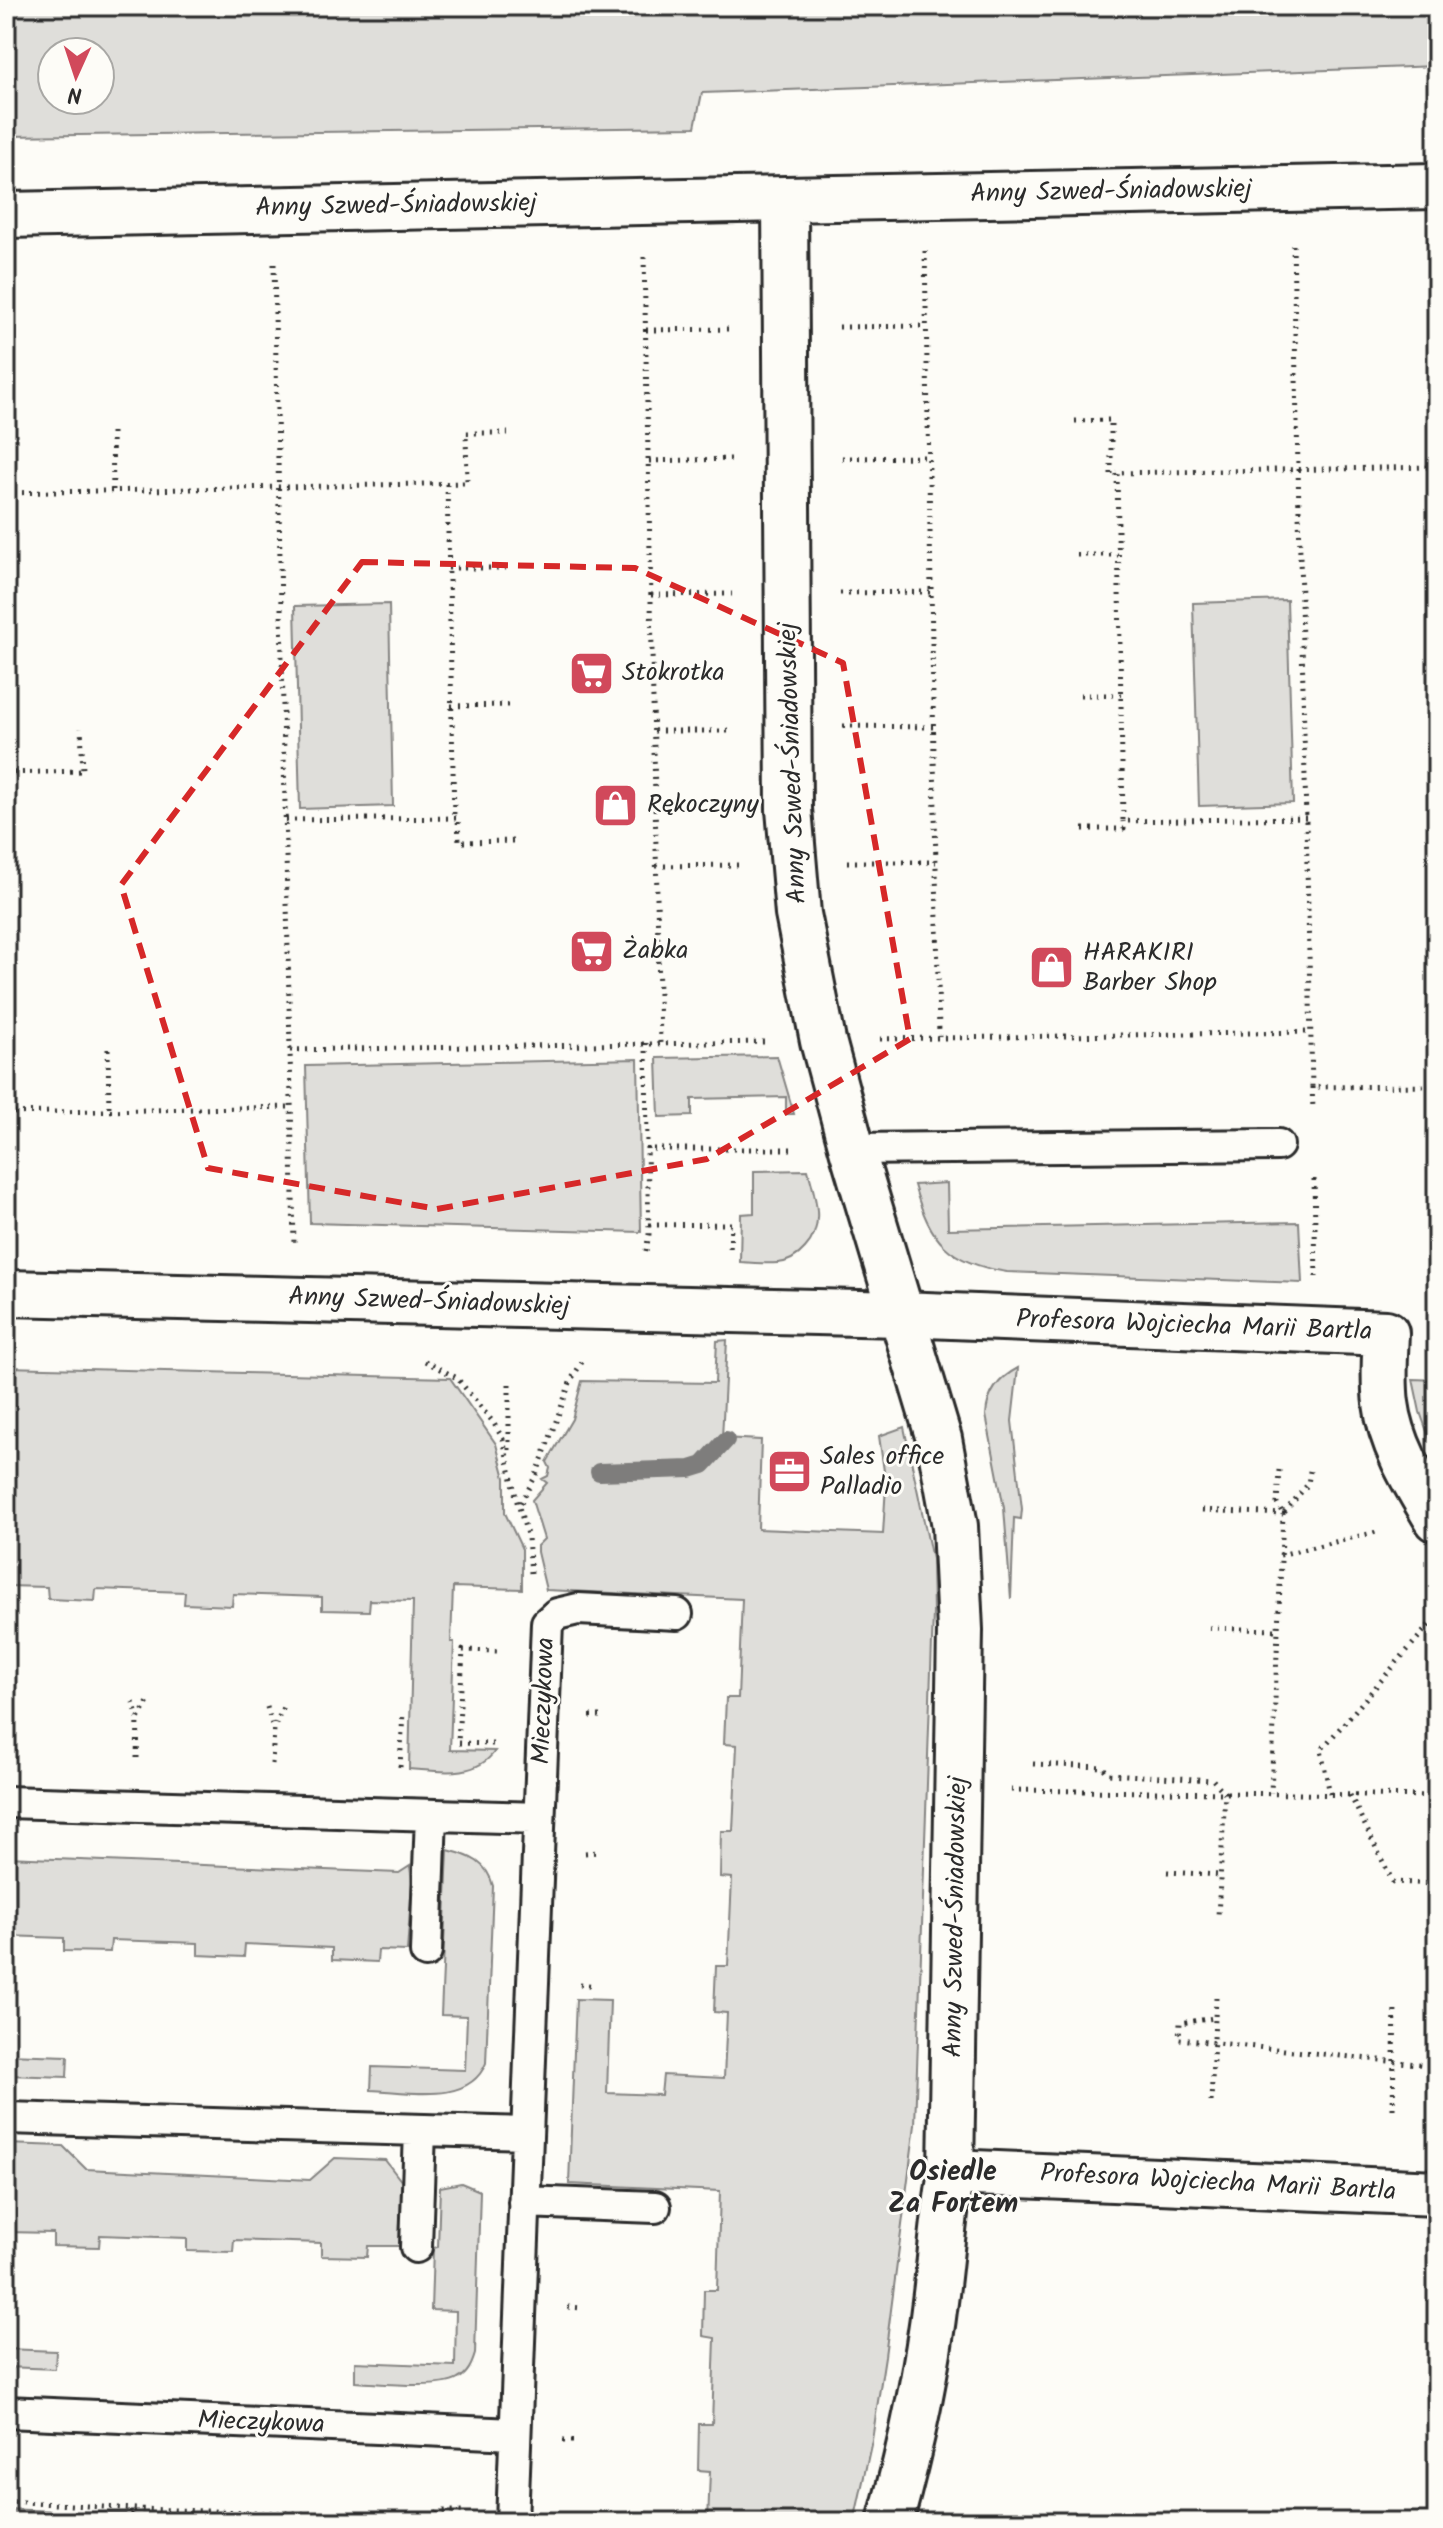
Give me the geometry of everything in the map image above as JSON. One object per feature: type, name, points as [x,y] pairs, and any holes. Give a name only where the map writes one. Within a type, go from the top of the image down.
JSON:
[{"type":"street","name":"Anny Szwed-Śniadowskiej","points":[[6,215],[1437,186]]},
{"type":"street","name":"Anny Szwed-Śniadowskiej","points":[[785,199],[789,809],[798,914],[823,1041],[852,1149],[939,1439],[955,1526],[960,1630],[951,2172],[936,2295],[913,2435],[890,2522]]},
{"type":"street","name":"Anny Szwed-Śniadowskiej","points":[[6,1293],[901,1314]]},
{"type":"street","name":"Profesora Wojciecha Marii Bartla","points":[[901,1314],[1386,1333],[1386,1406],[1405,1465],[1437,1519]]},
{"type":"street","name":"Profesora Wojciecha Marii Bartla","points":[[951,2172],[1437,2193]]},
{"type":"lane","points":[[852,1149],[1278,1145]]},
{"type":"lane","name":"Mieczykowa","points":[[512,2517],[547,1623],[557,1614],[578,1609],[677,1614]]},
{"type":"lane","points":[[6,1802],[539,1818]]},
{"type":"lane","points":[[426,1952],[431,1815]]},
{"type":"lane","points":[[6,2118],[527,2133]]},
{"type":"lane","points":[[416,2247],[420,2130]]},
{"type":"lane","points":[[524,2202],[655,2207]]},
{"type":"lane","name":"Mieczykowa","points":[[6,2412],[515,2434]]},
{"type":"path","points":[[644,201],[660,1044]]},
{"type":"path","points":[[273,209],[296,1299]]},
{"type":"path","points":[[1294,257],[1313,1119]]},
{"type":"path","points":[[926,274],[939,1036]]},
{"type":"path","points":[[838,327],[926,326]]},
{"type":"path","points":[[646,330],[734,329]]},
{"type":"path","points":[[1075,421],[1111,420],[1111,474],[1437,467]]},
{"type":"path","points":[[112,432],[113,491]]},
{"type":"path","points":[[6,493],[467,483],[466,433],[508,433]]},
{"type":"path","points":[[840,458],[929,457]]},
{"type":"path","points":[[649,461],[735,459]]},
{"type":"path","points":[[1083,829],[1124,829],[1117,473]]},
{"type":"path","points":[[447,484],[454,818]]},
{"type":"path","points":[[1077,555],[1118,555]]},
{"type":"path","points":[[448,568],[510,568]]},
{"type":"path","points":[[829,593],[931,592]]},
{"type":"path","points":[[651,595],[735,594]]},
{"type":"path","points":[[1080,695],[1121,695]]},
{"type":"path","points":[[451,706],[513,705]]},
{"type":"path","points":[[830,725],[933,727]]},
{"type":"path","points":[[6,773],[83,771],[81,728]]},
{"type":"path","points":[[654,731],[749,731]]},
{"type":"path","points":[[286,820],[458,818],[459,842],[516,841]]},
{"type":"path","points":[[1123,821],[1306,818]]},
{"type":"path","points":[[838,862],[936,862]]},
{"type":"path","points":[[656,866],[754,865]]},
{"type":"path","points":[[290,1050],[823,1041],[939,1036],[1311,1032]]},
{"type":"path","points":[[646,1043],[649,1234]]},
{"type":"path","points":[[108,1049],[109,1111]]},
{"type":"path","points":[[1312,1087],[1437,1086]]},
{"type":"path","points":[[6,1113],[291,1107]]},
{"type":"path","points":[[647,1149],[852,1149]]},
{"type":"path","points":[[1314,1166],[1317,1330]]},
{"type":"path","points":[[649,1225],[731,1224],[730,1256]]},
{"type":"path","points":[[419,1357],[457,1378],[503,1439],[529,1550]]},
{"type":"path","points":[[509,1379],[509,1459]]},
{"type":"path","points":[[519,1507],[537,1473],[571,1380]]},
{"type":"path","points":[[1271,1793],[1283,1514],[1277,1503],[1279,1470]]},
{"type":"path","points":[[1283,1514],[1308,1484],[1310,1471]]},
{"type":"path","points":[[1202,1510],[1283,1514]]},
{"type":"path","points":[[1280,1555],[1377,1532]]},
{"type":"path","points":[[1330,1794],[1321,1750],[1437,1616]]},
{"type":"path","points":[[1209,1628],[1277,1630]]},
{"type":"path","points":[[505,1744],[458,1743],[463,1650],[510,1651]]},
{"type":"path","points":[[6,1759],[9,1759],[10,1697]]},
{"type":"path","points":[[133,1702],[138,1719],[136,1764]]},
{"type":"path","points":[[138,1719],[148,1702]]},
{"type":"path","points":[[267,1707],[274,1729]]},
{"type":"path","points":[[272,1770],[274,1729],[283,1707]]},
{"type":"path","points":[[400,1775],[403,1712]]},
{"type":"path","points":[[1033,1764],[1103,1767],[1108,1774],[1213,1780],[1225,1793],[1218,1916]]},
{"type":"path","points":[[998,1789],[1437,1796]]},
{"type":"path","points":[[1350,1795],[1393,1882],[1437,1884]]},
{"type":"path","points":[[1167,1872],[1220,1875]]},
{"type":"path","points":[[1211,2102],[1216,1998]]},
{"type":"path","points":[[1393,2109],[1395,2005]]},
{"type":"path","points":[[1215,2018],[1180,2023],[1179,2039],[1437,2066]]},
{"type":"path","points":[[6,2501],[136,2509],[432,2519],[440,2511],[512,2517]]},
{"type":"path","points":[[128,2522],[136,2509]]},
{"type":"path","points":[[277,2522],[298,2513]]},
{"type":"path","points":[[310,2522],[316,2513]]},
{"type":"highlighted area","points":[[362,562],[635,568],[843,663],[910,1039],[707,1159],[437,1209],[208,1168],[121,885]]},
{"type":"shaded area","points":[[6,6],[1437,6],[1437,66],[702,93],[695,127],[6,136]]},
{"type":"shaded area","points":[[1287,600],[1293,803],[1199,806],[1193,603]]},
{"type":"shaded area","points":[[389,604],[393,806],[300,809],[295,606]]},
{"type":"shaded area","points":[[777,1056],[794,1114],[786,1114],[786,1097],[692,1099],[692,1116],[659,1117],[657,1058]]},
{"type":"shaded area","points":[[638,1059],[641,1232],[310,1223],[306,1066]]},
{"type":"shaded area","points":[[808,1170],[816,1200],[817,1220],[805,1248],[782,1262],[740,1262],[741,1214],[754,1213],[754,1171]]},
{"type":"shaded area","points":[[947,1183],[948,1229],[1299,1222],[1302,1283],[1007,1272],[987,1268],[956,1255],[944,1246],[927,1221],[914,1185]]},
{"type":"shaded area","points":[[727,1340],[722,1438],[761,1440],[758,1529],[883,1534],[886,1485],[879,1436],[904,1427],[932,1559],[933,1613],[915,2125],[885,2356],[872,2440],[854,2522],[708,2522],[710,2471],[698,2470],[699,2424],[712,2424],[715,2338],[703,2336],[704,2290],[717,2290],[720,2191],[569,2184],[576,1999],[610,2000],[607,2093],[661,2095],[663,2075],[724,2078],[727,2013],[714,2012],[716,1966],[728,1966],[732,1878],[720,1877],[721,1831],[733,1831],[737,1745],[724,1744],[726,1698],[738,1698],[742,1599],[546,1590],[537,1552],[537,1546],[544,1539],[532,1500],[547,1483],[542,1479],[548,1476],[550,1468],[547,1462],[572,1419],[582,1381],[715,1383],[717,1341]]},
{"type":"shaded area","points":[[6,1367],[450,1378],[496,1444],[505,1478],[505,1513],[522,1549],[522,1589],[453,1587],[450,1750],[495,1751],[487,1760],[467,1770],[409,1769],[413,1601],[370,1600],[369,1611],[322,1610],[322,1597],[233,1594],[232,1606],[184,1604],[185,1592],[96,1589],[95,1601],[48,1599],[47,1587],[6,1586]]},
{"type":"shaded area","points":[[1018,1368],[1012,1421],[1022,1509],[1021,1519],[1014,1518],[1011,1599],[1004,1508],[986,1415],[995,1387]]},
{"type":"shaded area","points":[[1413,1379],[1437,1380],[1437,1459],[1420,1412]]},
{"type":"shaded area","points":[[448,1850],[477,1861],[487,1871],[493,1886],[486,2063],[478,2077],[452,2091],[419,2093],[371,2090],[372,2067],[465,2070],[467,2016],[441,2015]]},
{"type":"shaded area","points":[[6,1857],[399,1873],[410,1866],[412,1883],[407,1951],[378,1950],[377,1962],[332,1960],[332,1948],[245,1944],[244,1957],[198,1955],[198,1943],[111,1940],[110,1952],[64,1951],[64,1938],[6,1936]]},
{"type":"shaded area","points":[[6,2054],[68,2056],[67,2077],[6,2075]]},
{"type":"shaded area","points":[[6,2144],[63,2146],[86,2169],[310,2180],[335,2158],[385,2160],[402,2182],[399,2246],[368,2246],[367,2257],[321,2256],[321,2243],[234,2240],[233,2252],[187,2251],[187,2238],[100,2235],[99,2247],[53,2246],[53,2233],[6,2232]]},
{"type":"shaded area","points":[[461,2183],[480,2191],[475,2354],[471,2365],[458,2379],[437,2384],[355,2382],[355,2362],[455,2366],[456,2311],[431,2310],[433,2248],[438,2247],[440,2187]]},
{"type":"shaded area","points":[[6,2349],[56,2351],[55,2369],[6,2367]]},
{"type":"shaded area","points":[[6,2509],[125,2514],[120,2522],[6,2522]]},
{"type":"shaded area","points":[[142,2515],[263,2518],[255,2522],[138,2522]]},
{"type":"waterway","points":[[599,1472],[690,1469],[703,1465],[726,1440]]},
{"type":"place","name":"Stokrotka","points":[[591,673]]},
{"type":"place","name":"Rękoczyny","points":[[616,805]]},
{"type":"place","name":"Żabka","points":[[591,951]]},
{"type":"place","name":"HARAKIRI Barber Shop","points":[[1052,968]]},
{"type":"place","name":"Sales office Palladio","points":[[789,1472]]},
{"type":"district","name":"Osiedle Za Fortem","points":[[953,2188]]}]
